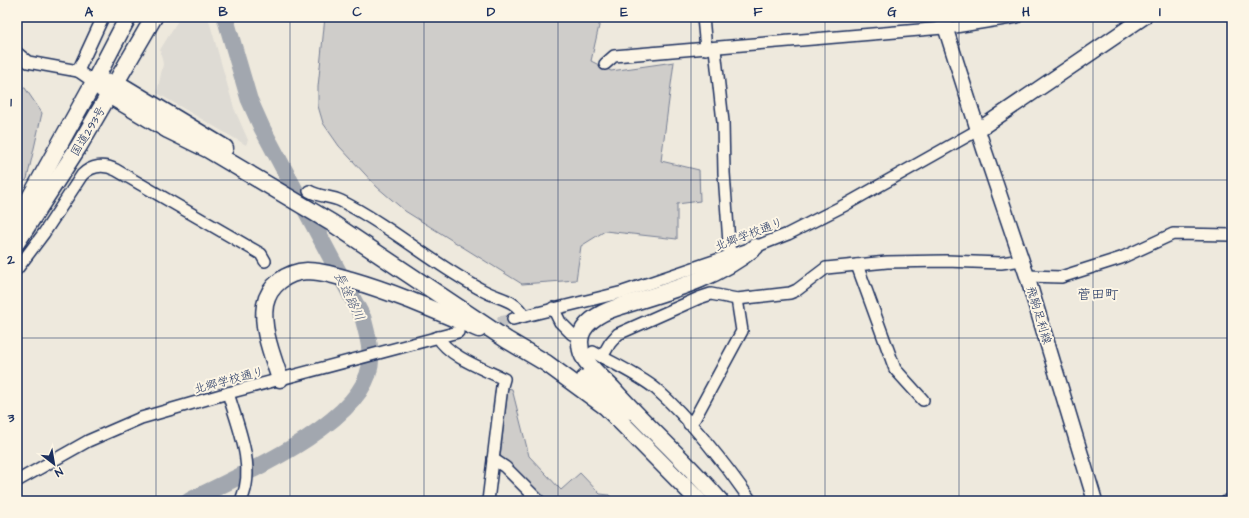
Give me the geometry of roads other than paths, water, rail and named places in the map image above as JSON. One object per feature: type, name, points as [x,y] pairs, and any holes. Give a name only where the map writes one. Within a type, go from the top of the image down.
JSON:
[{"type":"highway","name":"国道293号","points":[[17,221],[94,82],[128,17]]},
{"type":"highway","name":"国道293号","points":[[17,242],[45,200],[113,89],[154,17]]},
{"type":"highway","points":[[94,82],[113,89],[332,219],[593,384],[631,410]]},
{"type":"highway","points":[[332,219],[507,340],[546,363],[593,396],[699,501]]},
{"type":"highway","points":[[720,501],[631,410],[584,356],[580,342],[581,335],[587,324],[599,315],[613,309],[664,294],[704,279],[736,262],[755,247]]},
{"type":"highway","points":[[280,379],[266,328],[265,315],[268,298],[276,284],[290,275],[308,271],[318,272],[360,283],[403,296],[507,340]]},
{"type":"main road","points":[[978,130],[1144,17]]},
{"type":"main road","name":"飛駒足利線","points":[[944,22],[978,130],[1022,260],[1095,501]]},
{"type":"street","points":[[78,71],[103,17]]},
{"type":"street","points":[[704,17],[723,122],[730,257]]},
{"type":"street","points":[[606,64],[614,56],[711,49],[944,22],[1017,17]]},
{"type":"street","points":[[17,53],[28,62],[78,71],[94,82]]},
{"type":"street","name":"北郷学校通り","points":[[513,319],[623,292],[730,257],[788,234],[845,205],[978,130]]},
{"type":"street","points":[[17,269],[44,233],[82,175],[86,170],[99,166],[116,170],[217,227],[261,254],[265,261]]},
{"type":"street","points":[[309,191],[314,194],[341,201],[470,284],[490,294],[513,302],[524,316]]},
{"type":"street","points":[[1027,276],[1061,277],[1121,258],[1173,234],[1232,235]]},
{"type":"street","points":[[751,501],[689,424],[655,389],[640,378],[598,354],[613,338],[626,329],[711,294],[737,299],[790,293],[797,290],[826,268],[946,261],[1001,263],[1022,260]]},
{"type":"street","points":[[857,265],[895,369],[923,400]]},
{"type":"street","points":[[689,424],[695,418],[742,331],[737,299]]},
{"type":"street","points":[[554,308],[560,322],[572,334]]},
{"type":"street","name":"北郷学校通り","points":[[17,481],[67,452],[120,426],[228,393],[458,332]]},
{"type":"street","points":[[438,337],[442,344],[450,352],[504,380],[488,501]]},
{"type":"street","points":[[228,393],[247,459],[246,488],[239,500]]},
{"type":"street","points":[[493,460],[505,467],[538,501]]},
{"type":"street","points":[[1227,501],[1232,500]]},
{"type":"waterway","name":"長途路川","points":[[189,501],[294,447],[321,428],[345,409],[362,388],[370,366],[370,348],[363,318],[262,128],[249,99],[225,17]]},
{"type":"tunnel","points":[[482,326],[513,319]]},
{"type":"district","name":"菅田町","points":[[1098,294]]}]
